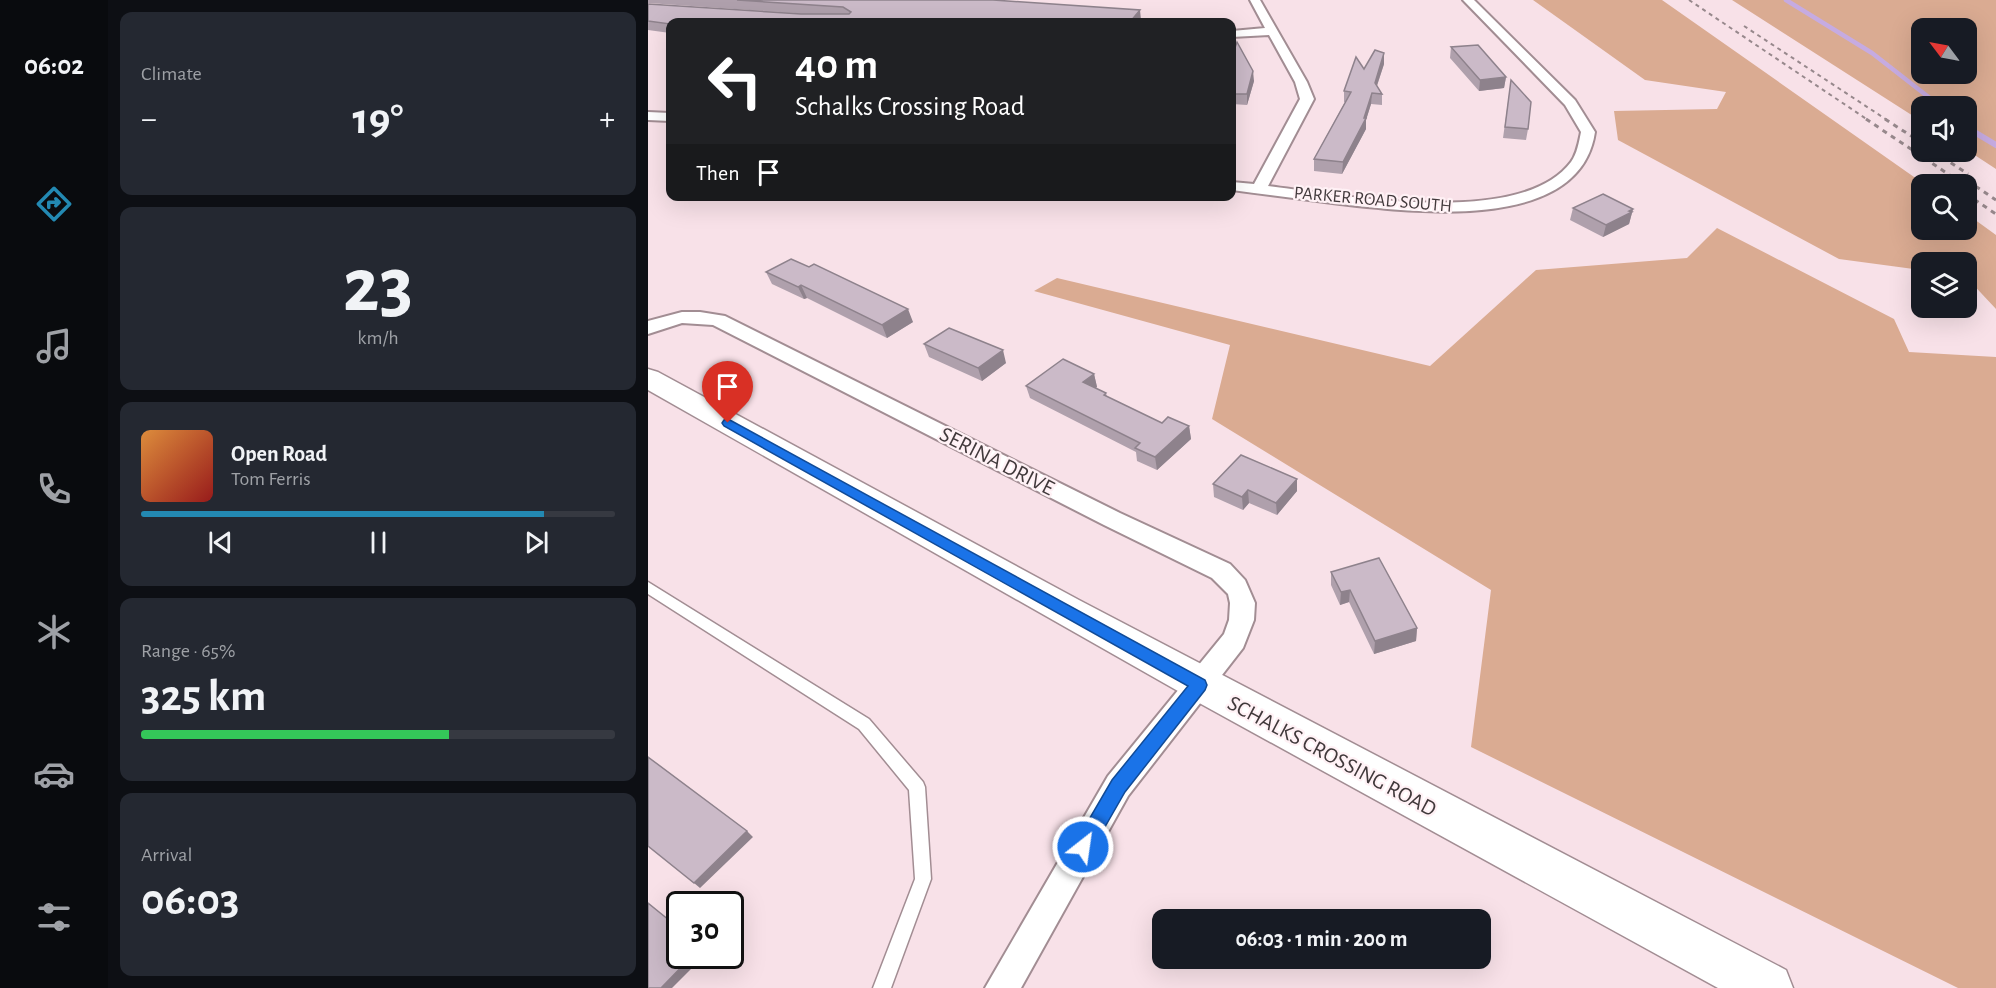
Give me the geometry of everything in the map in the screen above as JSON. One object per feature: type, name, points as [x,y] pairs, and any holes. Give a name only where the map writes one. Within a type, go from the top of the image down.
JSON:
[{"type":"street","points":[[1255,0],[1301,82],[1307,99],[1258,189]]},
{"type":"street","name":"PARKER ROAD SOUTH","points":[[1236,186],[1422,208],[1465,207],[1501,202],[1535,192],[1558,182],[1574,168],[1586,149],[1588,132],[1570,103],[1468,0]]},
{"type":"street","points":[[1236,34],[1272,31]]},
{"type":"street","points":[[648,116],[666,117]]},
{"type":"street","name":"SERINA DRIVE","points":[[648,328],[683,317],[702,316],[718,320],[1112,519],[1221,571],[1234,582],[1242,597],[1244,617],[1234,640],[1118,786],[1002,988]]},
{"type":"street","name":"SCHALKS CROSSING ROAD","points":[[648,378],[1199,685],[1768,988]]},
{"type":"lane","points":[[648,587],[864,724],[917,787],[923,879],[882,988]]},
{"type":"shaded area","points":[[1533,0],[1662,0],[1911,175],[1911,240],[1977,240],[1977,221],[1996,235],[1996,309],[1977,289],[1977,252],[1911,252],[1911,269],[1839,259],[1618,140],[1614,111],[1717,109],[1726,92],[1645,80]]},
{"type":"shaded area","points":[[1732,0],[1996,0],[1996,169],[1977,157],[1977,96],[1911,96],[1911,115]]},
{"type":"shaded area","points":[[1717,228],[1894,319],[1909,352],[1996,357],[1996,988],[1958,988],[1471,747],[1491,590],[1212,419],[1230,345],[1034,291],[1057,278],[1430,366],[1536,270],[1687,258]]},
{"type":"building","points":[[737,0],[993,0],[1140,10],[1133,18],[666,18],[666,23],[648,21],[648,4],[801,14],[849,14],[851,12],[843,7]]},
{"type":"building","points":[[1237,42],[1253,71],[1247,94],[1236,94]]},
{"type":"building","points":[[1478,45],[1506,77],[1480,80],[1451,47]]},
{"type":"building","points":[[1375,50],[1384,53],[1375,83],[1382,94],[1372,93],[1364,118],[1366,118],[1343,162],[1314,159],[1351,92],[1344,91],[1356,57],[1364,69]]},
{"type":"building","points":[[1511,80],[1531,102],[1528,129],[1505,127]]},
{"type":"building","points":[[1603,194],[1633,209],[1629,211],[1632,212],[1606,225],[1573,208]]},
{"type":"building","points":[[791,259],[809,267],[814,264],[908,309],[882,325],[801,285],[798,287],[766,272]]},
{"type":"building","points":[[949,328],[1003,350],[978,368],[924,344]]},
{"type":"building","points":[[1063,359],[1094,374],[1083,382],[1106,393],[1104,395],[1162,423],[1168,417],[1189,426],[1155,457],[1135,448],[1140,443],[1026,386]]},
{"type":"building","points":[[1241,455],[1297,479],[1276,503],[1248,490],[1242,497],[1213,484]]},
{"type":"building","points":[[1379,558],[1417,628],[1375,641],[1350,590],[1341,592],[1331,572]]},
{"type":"building","points":[[648,757],[747,831],[694,883],[648,846]]},
{"type":"building","points":[[648,903],[666,918],[666,969],[679,969],[661,988],[648,988]]},
{"type":"waterway","points":[[1786,0],[1872,53],[1927,96]]},
{"type":"waterway","points":[[1977,134],[1996,145]]},
{"type":"railway","points":[[1689,0],[1868,120]]},
{"type":"railway","points":[[1744,26],[1887,120]]},
{"type":"railway","points":[[1866,119],[1948,174]]},
{"type":"railway","points":[[1885,119],[1911,136]]},
{"type":"railway","points":[[1949,162],[1968,174]]},
{"type":"railway","points":[[1977,187],[1996,200]]},
{"type":"railway","points":[[1977,201],[1996,214]]},
{"type":"route","points":[[728,423],[1199,685],[1118,786],[1083,847]]}]
